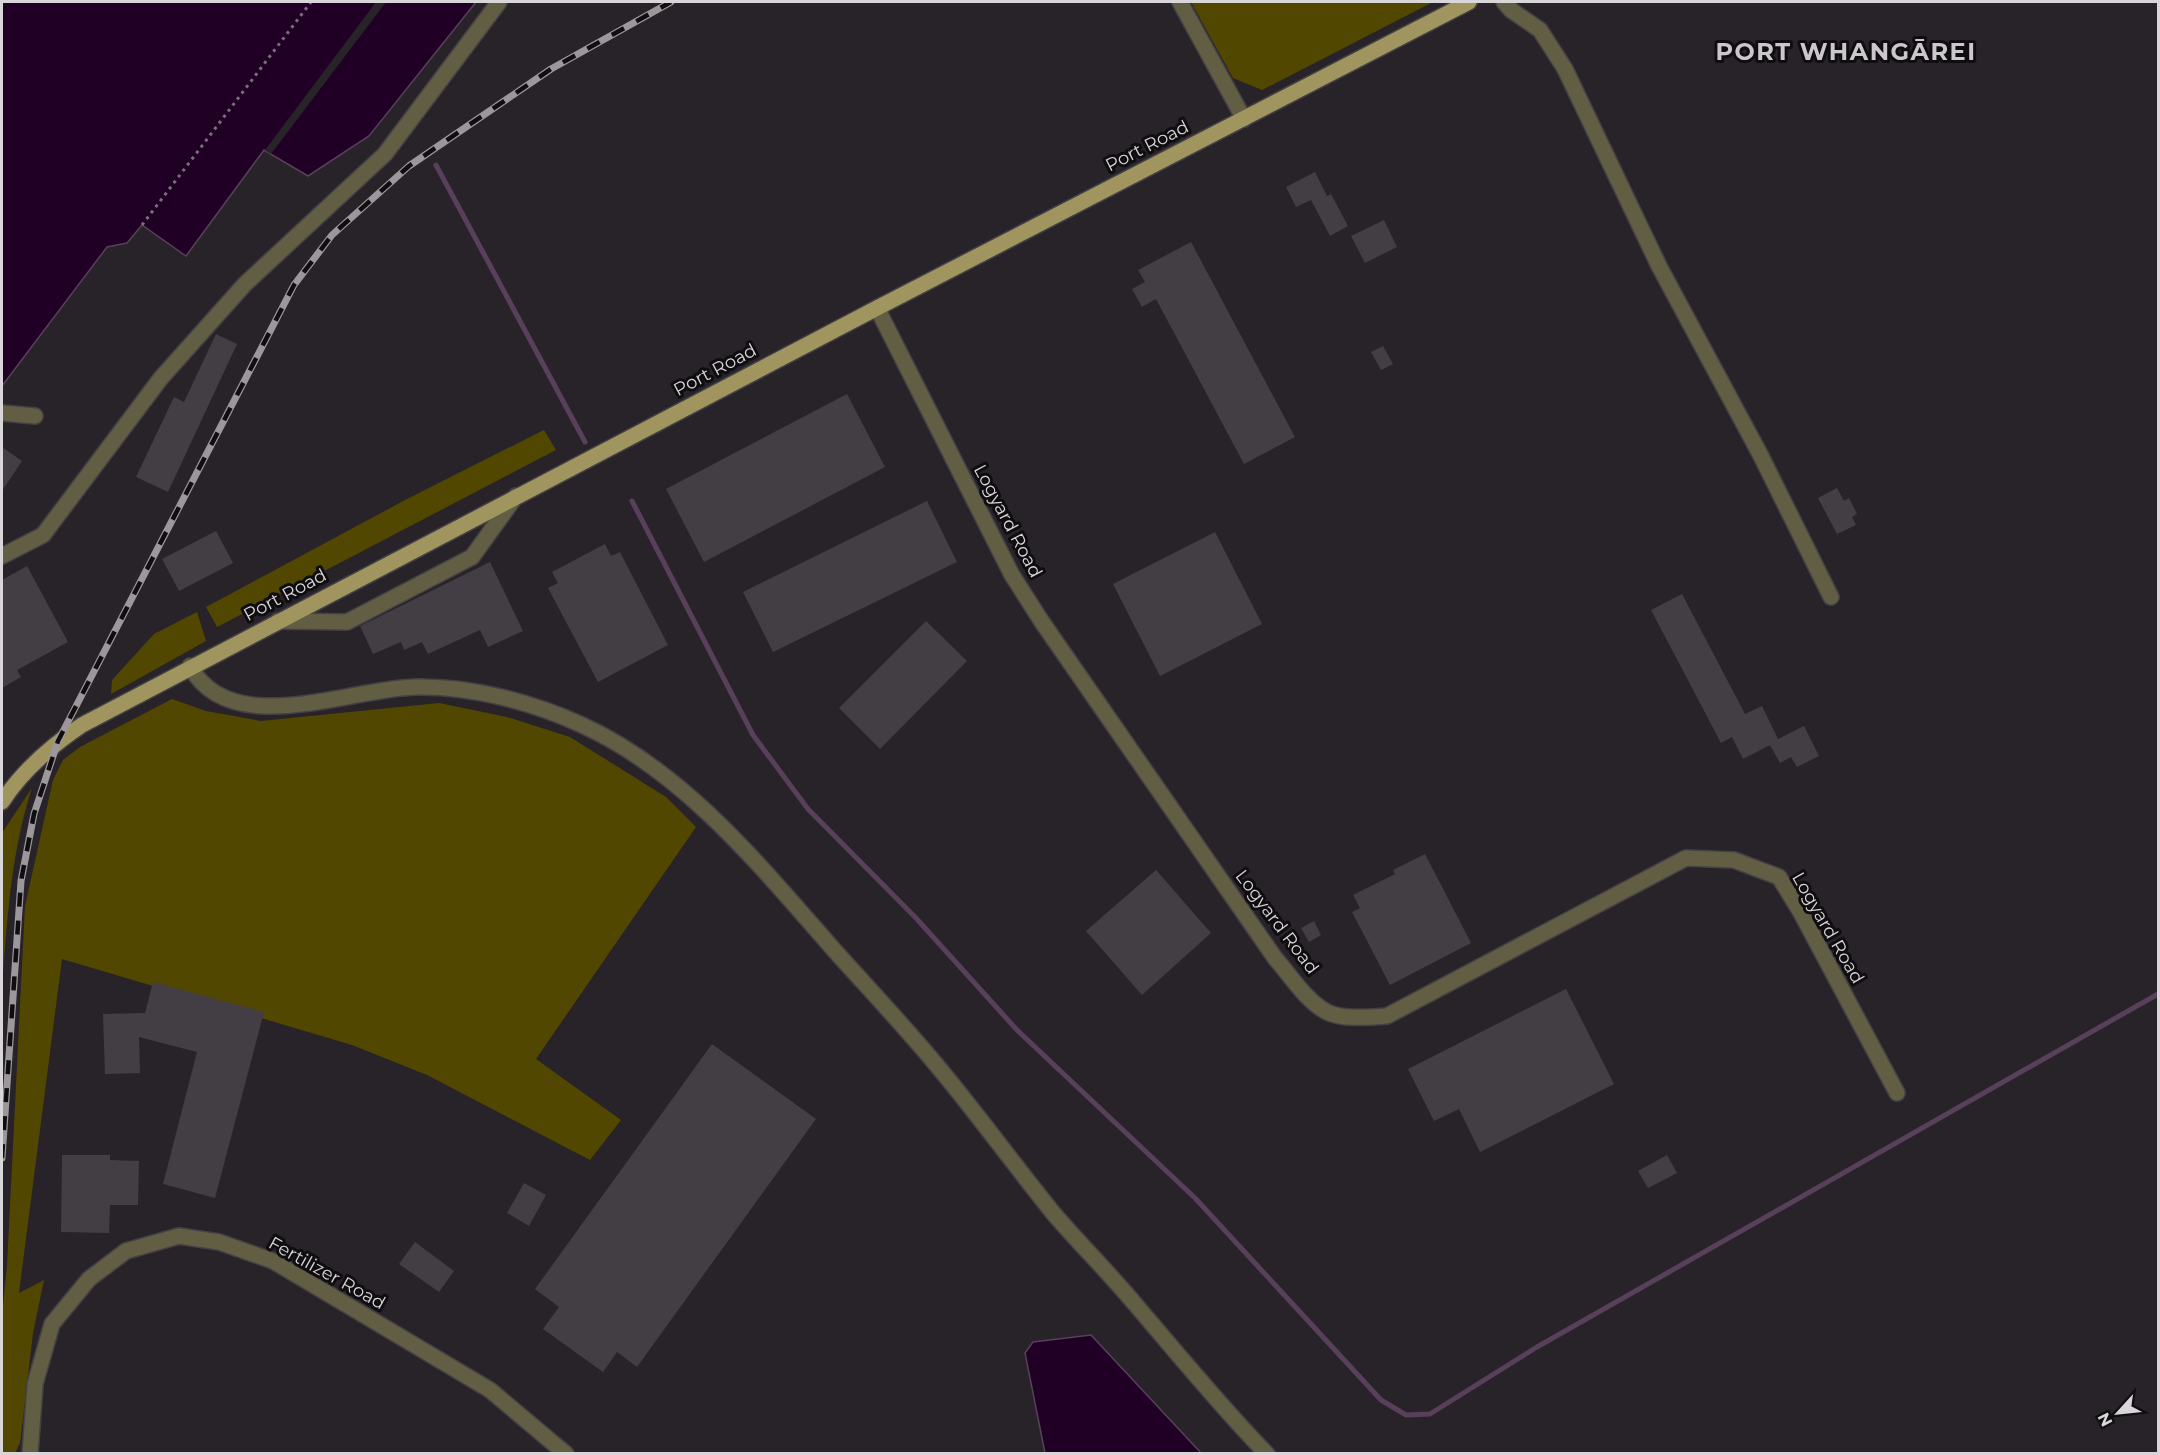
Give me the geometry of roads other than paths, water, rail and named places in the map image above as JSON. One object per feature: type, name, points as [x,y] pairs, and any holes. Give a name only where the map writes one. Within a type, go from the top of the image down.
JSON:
[{"type":"main road","name":"Port Road","points":[[2,802],[14,782],[58,741],[82,725],[190,666],[1469,2]]},
{"type":"street","points":[[3,551],[43,535],[161,378],[244,284],[385,154],[499,2]]},
{"type":"street","points":[[1180,2],[1244,118]]},
{"type":"street","points":[[1504,2],[1511,10],[1540,30],[1565,69],[1659,266],[1761,456],[1831,597]]},
{"type":"street","name":"Logyard Road","points":[[877,308],[1012,575],[1042,622],[1275,957],[1307,995],[1327,1012],[1357,1017],[1387,1016],[1686,858],[1734,860],[1779,877],[1897,1093]]},
{"type":"street","points":[[2,413],[35,416]]},
{"type":"street","points":[[278,621],[347,622],[472,556],[516,496]]},
{"type":"street","points":[[190,666],[205,689],[228,699],[261,706],[302,704],[355,693],[416,687],[487,695],[563,716],[606,737],[654,768],[704,810],[800,911],[939,1068],[1055,1214],[1268,1454]]},
{"type":"street","name":"Fertilizer Road","points":[[30,1454],[35,1384],[52,1324],[89,1279],[126,1251],[179,1236],[219,1242],[273,1261],[490,1390],[566,1454]]},
{"type":"waterway","points":[[436,165],[585,442]]},
{"type":"waterway","points":[[632,501],[753,735],[808,809],[915,917],[1017,1030],[1195,1198],[1381,1400],[1406,1415],[1430,1414],[1537,1347],[2158,994]]},
{"type":"railway","points":[[2,1158],[21,881],[34,814],[58,741],[294,285],[332,235],[409,166],[551,69],[671,2]]},
{"type":"district","name":"PORT WHANGĀREI","points":[[1846,51]]}]
